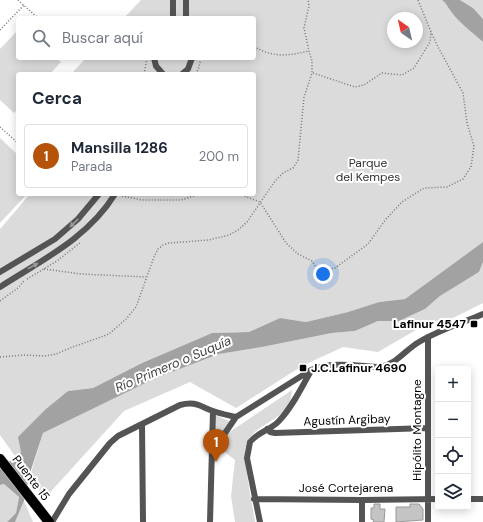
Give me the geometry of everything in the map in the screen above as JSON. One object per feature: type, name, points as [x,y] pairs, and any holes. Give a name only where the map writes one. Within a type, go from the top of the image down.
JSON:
[{"type":"main road","name":"Puente 15","points":[[0,459],[49,522]]},
{"type":"street","points":[[173,0],[173,16]]},
{"type":"street","points":[[186,0],[186,16]]},
{"type":"street","points":[[154,60],[158,72]]},
{"type":"street","points":[[184,72],[188,69],[191,60]]},
{"type":"street","points":[[156,66],[161,72]]},
{"type":"street","points":[[0,272],[56,239],[78,219],[98,196]]},
{"type":"street","points":[[0,287],[72,241],[97,219],[118,196]]},
{"type":"street","points":[[212,457],[223,436],[236,417],[312,370],[331,364],[380,367],[388,366],[418,342],[483,314]]},
{"type":"street","name":"Hipólito Montagne","points":[[428,337],[428,522]]},
{"type":"street","points":[[260,522],[254,499],[247,458],[250,442],[254,437],[277,423],[285,414],[312,370]]},
{"type":"street","points":[[52,522],[69,494],[110,443],[118,436],[180,405],[186,404],[200,404],[213,411],[236,417]]},
{"type":"street","points":[[210,522],[213,411]]},
{"type":"street","points":[[142,424],[143,522]]},
{"type":"street","name":"Agustín Argibay","points":[[267,429],[270,432],[275,433],[428,428]]},
{"type":"street","name":"José Cortejarena","points":[[254,499],[435,499]]},
{"type":"street","points":[[471,499],[483,499]]},
{"type":"street","points":[[362,500],[362,522]]},
{"type":"path","points":[[18,0],[36,16]]},
{"type":"path","points":[[0,357],[24,355],[45,356],[56,354],[110,334],[136,307],[146,277],[158,250],[163,245],[169,243],[209,240],[229,235],[238,230],[247,222],[275,181],[283,173],[293,168],[298,160],[304,98],[312,73],[312,61],[304,28],[308,0]]},
{"type":"path","points":[[244,196],[260,202],[286,243],[298,254],[312,261],[319,272],[335,268],[368,244],[386,219],[402,202],[424,188],[447,187],[463,179],[472,167],[474,146],[467,123],[463,93],[437,46],[418,0]]},
{"type":"path","points":[[0,30],[24,5]]},
{"type":"path","points":[[312,73],[354,87],[364,85],[382,72],[402,75],[414,68],[430,42],[431,32]]},
{"type":"path","points":[[256,48],[279,56],[309,52]]},
{"type":"path","points":[[144,72],[147,60]]},
{"type":"path","points":[[197,72],[201,60]]},
{"type":"path","points":[[0,127],[16,141]]},
{"type":"path","points":[[124,196],[142,200],[181,200],[194,196]]},
{"type":"path","points":[[44,269],[81,274],[146,277]]},
{"type":"green space","name":"Parque del Kempes","points":[[141,0],[442,0],[457,19],[483,42],[483,242],[405,299],[379,302],[348,312],[306,322],[280,318],[249,332],[212,333],[142,363],[93,388],[68,391],[21,452],[15,456],[0,435],[0,229],[28,196],[256,196],[256,72],[73,72],[84,60],[256,60],[256,16],[126,16]]},
{"type":"green space","points":[[460,0],[483,0],[483,19],[473,8]]},
{"type":"green space","points":[[16,32],[16,60],[58,60],[61,62],[52,72],[16,72],[16,111],[14,113],[0,100],[0,49]]},
{"type":"green space","points":[[0,138],[16,153],[16,196],[25,196],[0,223]]},
{"type":"green space","points":[[483,262],[483,303],[451,319],[443,318],[416,330],[378,352],[343,347],[302,366],[236,408],[190,382],[124,411],[45,498],[30,476],[43,433],[156,378],[219,354],[332,333],[355,331],[378,321],[399,321],[425,309],[440,296],[479,272]]},
{"type":"green space","points":[[292,390],[290,400],[280,415],[258,429],[247,442],[245,458],[246,469],[255,522],[235,522],[231,496],[235,460],[217,446],[228,433]]},
{"type":"green space","points":[[215,415],[231,422],[214,448]]},
{"type":"green space","points":[[4,484],[19,497],[16,513],[7,522],[0,522],[0,485]]},
{"type":"green space","points":[[24,501],[33,522],[15,522]]},
{"type":"water","points":[[442,0],[460,0],[473,8],[483,19],[483,42],[457,19]]},
{"type":"water","name":"Río Primero o Suquía","points":[[483,242],[483,262],[479,272],[440,296],[425,309],[399,321],[378,321],[355,331],[332,333],[219,354],[156,378],[43,433],[30,473],[24,501],[15,522],[7,522],[16,513],[19,497],[4,484],[0,485],[0,469],[21,452],[18,437],[46,409],[68,391],[93,388],[142,363],[212,333],[249,332],[280,318],[306,322],[348,312],[379,302],[405,299]]},
{"type":"building","points":[[374,504],[380,504],[380,509],[385,509],[384,522],[373,522],[374,520],[371,519],[371,508],[374,508]]},
{"type":"building","points":[[410,504],[419,504],[423,509],[423,520],[396,522],[396,507],[410,507]]},
{"type":"place","name":"Lafinur 4547","points":[[474,324]]},
{"type":"place","name":"J.C.Lafinur 4690","points":[[303,368]]},
{"type":"place","name":"Mansilla 1286","points":[[216,462]]}]
